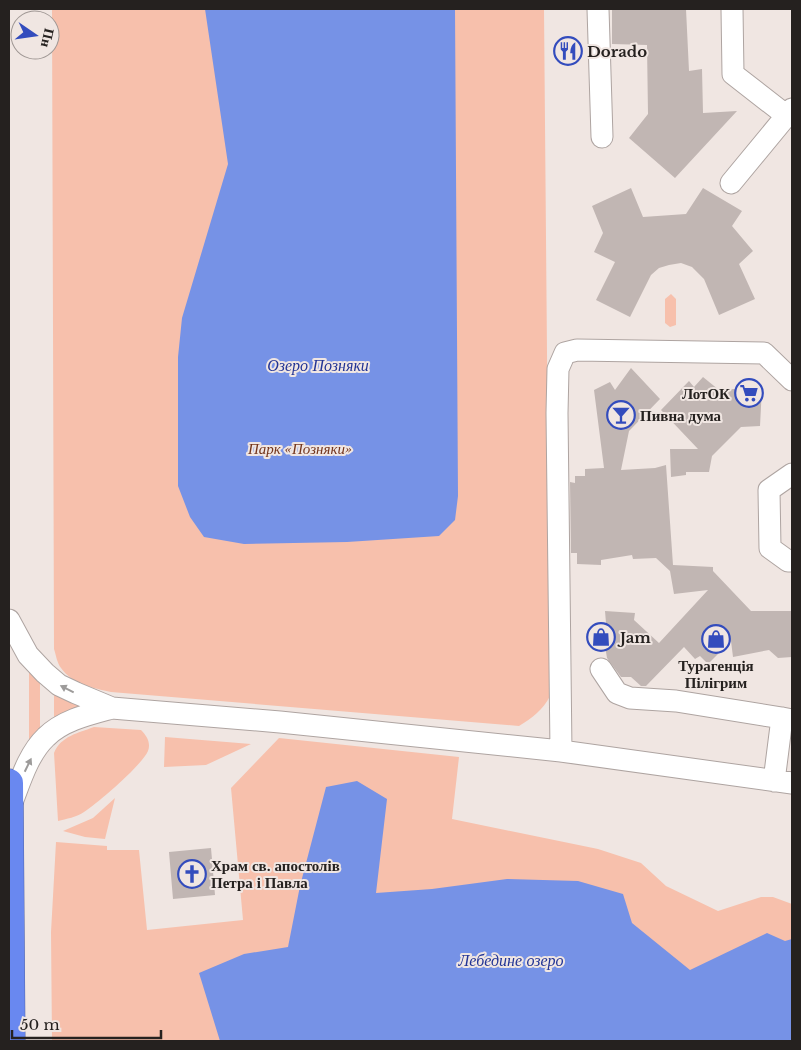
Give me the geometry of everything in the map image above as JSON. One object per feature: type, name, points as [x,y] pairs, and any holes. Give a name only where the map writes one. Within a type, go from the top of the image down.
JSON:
[{"type":"highway","points":[[9,783],[11,1041]]},
{"type":"lane","points":[[598,9],[602,137]]},
{"type":"lane","points":[[731,183],[790,113],[733,74],[732,9]]},
{"type":"lane","points":[[560,751],[557,413],[558,369],[565,353],[577,350],[764,353],[792,380]]},
{"type":"lane","points":[[792,474],[769,490],[770,548],[788,561],[792,561]]},
{"type":"lane","points":[[9,620],[28,655],[45,674],[59,685],[112,708],[280,722],[560,751],[783,782],[787,719],[676,701],[630,698],[617,693],[601,669]]},
{"type":"lane","points":[[10,810],[30,759],[46,736],[84,715],[112,708]]},
{"type":"green space","name":"Парк «Позняки»","points":[[544,9],[550,696],[541,710],[533,717],[519,726],[111,692],[77,682],[60,666],[54,649],[52,60],[60,60],[60,10],[52,10]]},
{"type":"green space","points":[[671,294],[676,299],[676,325],[670,327],[665,323],[665,299]]},
{"type":"green space","points":[[29,666],[40,679],[40,733],[29,749]]},
{"type":"green space","points":[[54,691],[88,709],[54,721]]},
{"type":"green space","points":[[94,727],[141,730],[148,740],[148,751],[129,774],[91,807],[71,818],[58,821],[54,753],[57,747],[66,739],[76,733]]},
{"type":"green space","points":[[165,737],[251,744],[206,765],[164,767]]},
{"type":"green space","points":[[279,738],[459,757],[452,819],[598,849],[641,863],[666,886],[718,911],[761,897],[773,897],[792,904],[792,1041],[52,1041],[51,932],[56,842],[107,846],[107,850],[139,850],[147,930],[243,920],[231,788]]},
{"type":"green space","points":[[115,798],[105,839],[85,837],[63,831],[93,818]]},
{"type":"water","name":"Озеро Позняки","points":[[205,9],[455,9],[458,496],[455,520],[439,536],[347,542],[244,544],[204,537],[190,517],[178,486],[178,357],[182,318],[228,164]]},
{"type":"water","name":"Лебедине озеро","points":[[357,781],[387,799],[376,893],[432,889],[507,879],[578,881],[623,894],[632,923],[690,970],[767,933],[785,941],[792,939],[792,1041],[220,1041],[199,973],[244,954],[288,947],[300,886],[326,787]]},
{"type":"building","points":[[612,9],[686,9],[689,71],[702,69],[703,113],[737,111],[675,178],[629,138],[648,114],[647,45],[612,44]]},
{"type":"building","points":[[631,188],[643,217],[686,214],[703,188],[742,211],[732,226],[753,251],[739,264],[755,299],[719,315],[704,279],[692,267],[681,263],[659,268],[651,275],[630,317],[596,300],[615,262],[594,252],[603,233],[592,206]]},
{"type":"building","points":[[631,368],[660,399],[629,431],[621,470],[655,468],[666,465],[673,565],[713,567],[713,571],[751,611],[792,611],[792,657],[778,658],[769,650],[733,657],[731,641],[708,664],[700,656],[695,659],[684,647],[646,686],[641,686],[631,677],[621,677],[607,658],[601,637],[606,623],[605,611],[635,613],[634,620],[659,643],[708,590],[674,594],[670,571],[656,558],[633,559],[632,555],[601,560],[601,565],[577,564],[577,553],[571,553],[570,482],[575,483],[575,476],[585,476],[585,469],[604,468],[594,390],[610,382],[615,390]]},
{"type":"building","points":[[703,377],[719,390],[762,387],[760,426],[741,427],[712,456],[709,472],[686,472],[686,475],[671,477],[670,449],[698,449],[661,410],[689,381],[694,387]]},
{"type":"building","name":"Храм св. апостолів Петра і Павла","points":[[211,848],[215,895],[173,899],[169,852]]},
{"type":"place","name":"Dorado","points":[[568,51]]},
{"type":"place","name":"ЛотОК","points":[[749,393]]},
{"type":"place","name":"Пивна дума","points":[[621,415]]},
{"type":"place","name":"Jam","points":[[601,637]]},
{"type":"place","name":"Турагенція Пілігрим","points":[[716,639]]},
{"type":"place","name":"Храм св. апостолів Петра і Павла","points":[[192,874]]}]
